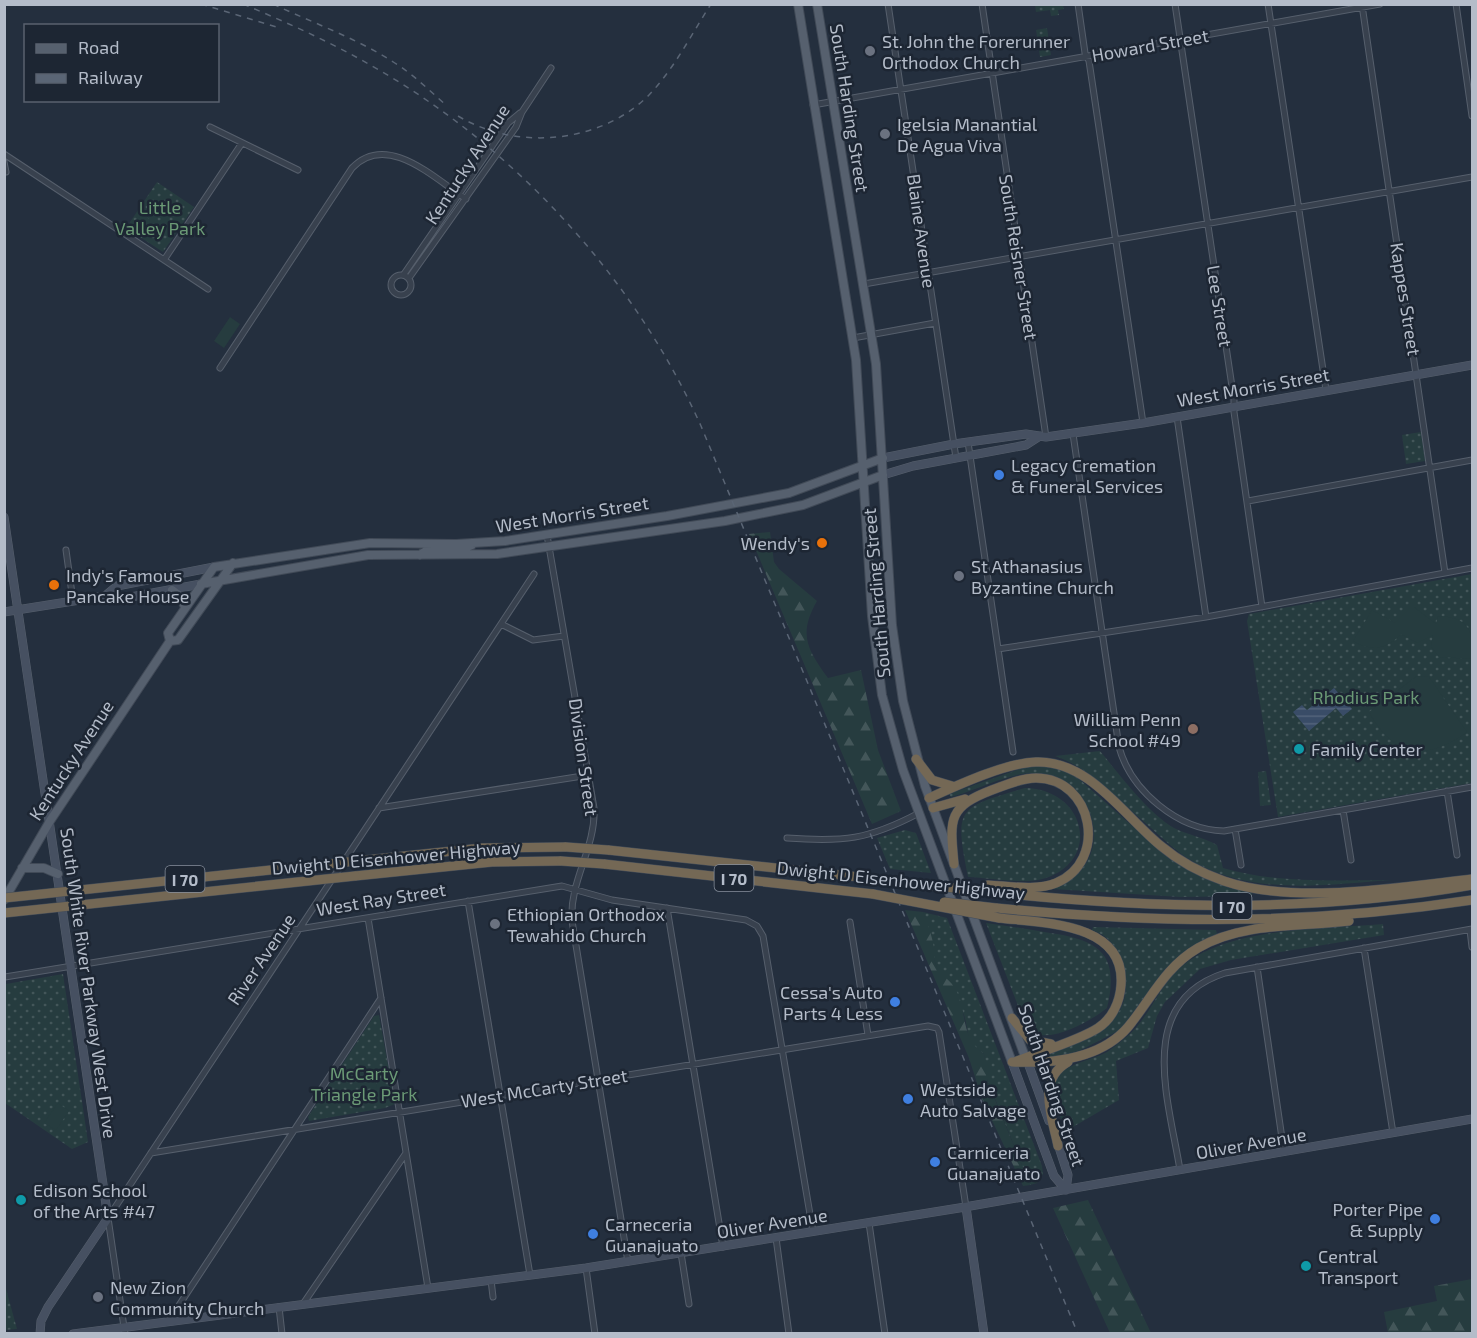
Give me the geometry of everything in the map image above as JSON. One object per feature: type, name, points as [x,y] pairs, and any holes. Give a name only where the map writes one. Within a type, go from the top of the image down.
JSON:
[{"type":"highway","points":[[916,759],[927,776],[936,783],[949,786],[960,785]]},
{"type":"highway","points":[[929,798],[1022,764],[1044,762],[1064,766],[1086,777],[1170,853],[1202,872],[1246,887],[1278,891],[1322,891],[1473,879]]},
{"type":"highway","points":[[933,808],[1022,780],[1047,779],[1061,785],[1075,796],[1089,824],[1084,856],[1075,869],[1060,881],[1041,886],[989,889]]},
{"type":"highway","points":[[954,864],[952,818],[958,808],[973,797]]},
{"type":"highway","name":"Dwight D Eisenhower Highway","points":[[4,899],[482,848],[566,847],[1125,904],[1250,906],[1366,899],[1473,885]]},
{"type":"highway","name":"Dwight D Eisenhower Highway","points":[[4,913],[492,862],[561,861],[996,908],[1111,918],[1212,921],[1317,918],[1473,900]]},
{"type":"highway","points":[[869,894],[1086,932],[1104,943],[1116,958],[1120,972],[1121,989],[1111,1016],[1092,1031],[1060,1043],[1026,1060]]},
{"type":"highway","points":[[1058,1146],[1048,1093],[1049,1083],[1055,1072],[1075,1058],[1104,1046],[1124,1032],[1173,967],[1214,940],[1244,932],[1355,921],[1419,908]]},
{"type":"highway","points":[[1012,1018],[1023,1034],[1033,1042],[1045,1045],[1060,1043]]},
{"type":"highway","points":[[1012,1062],[1075,1058]]},
{"type":"main road","name":"South Harding Street","points":[[798,4],[853,338],[872,616],[879,676],[896,749],[1012,1062]]},
{"type":"main road","name":"South Harding Street","points":[[817,4],[831,102],[872,336],[883,458],[895,655],[916,759],[1026,1060]]},
{"type":"main road","name":"West Morris Street","points":[[214,567],[357,544],[475,544],[547,535],[773,496],[809,486],[883,458]]},
{"type":"main road","name":"West Morris Street","points":[[201,584],[342,559],[379,555],[489,555],[770,513],[803,505],[884,475]]},
{"type":"main road","points":[[342,559],[358,552],[397,549],[408,543]]},
{"type":"main road","points":[[420,555],[427,550],[461,550],[475,544]]},
{"type":"main road","name":"Kentucky Avenue","points":[[4,899],[50,821],[170,641],[178,639],[233,563]]},
{"type":"main road","name":"Kentucky Avenue","points":[[170,641],[168,633],[214,567]]},
{"type":"main road","points":[[172,590],[180,596],[185,607]]},
{"type":"main road","points":[[919,813],[929,798]]},
{"type":"main road","points":[[919,813],[933,808]]},
{"type":"main road","points":[[22,868],[40,867],[58,874]]},
{"type":"street","name":"Blaine Avenue","points":[[888,4],[956,458]]},
{"type":"street","name":"South Reisner Street","points":[[982,4],[1043,437]]},
{"type":"street","points":[[1078,4],[1143,423]]},
{"type":"street","name":"Lee Street","points":[[1175,4],[1262,607]]},
{"type":"street","points":[[1268,4],[1326,390]]},
{"type":"street","name":"Howard Street","points":[[813,105],[1380,4]]},
{"type":"street","points":[[1456,4],[1473,116]]},
{"type":"street","name":"Kappes Street","points":[[1362,6],[1445,573]]},
{"type":"street","name":"Kentucky Avenue","points":[[460,195],[407,276],[466,199],[516,127],[522,112],[551,68]]},
{"type":"street","points":[[460,195],[508,123],[522,112]]},
{"type":"street","points":[[210,127],[298,170]]},
{"type":"street","points":[[165,260],[242,143]]},
{"type":"street","points":[[220,368],[352,168],[370,156],[387,153],[404,159],[466,199]]},
{"type":"street","points":[[4,154],[208,289]]},
{"type":"street","points":[[4,162],[6,172]]},
{"type":"street","points":[[864,284],[1473,177]]},
{"type":"street","points":[[853,338],[935,323]]},
{"type":"street","name":"West Morris Street","points":[[883,458],[954,444],[1026,434],[1043,437],[1143,423],[1473,365]]},
{"type":"street","points":[[1176,417],[1206,617]]},
{"type":"street","points":[[1073,434],[1118,744],[1130,773],[1171,814],[1182,822],[1210,830],[1235,829],[1473,787]]},
{"type":"street","name":"West Morris Street","points":[[884,475],[908,467],[1026,445],[1043,437]]},
{"type":"street","points":[[968,442],[1013,752]]},
{"type":"street","points":[[1248,501],[1473,460]]},
{"type":"street","name":"South White River Parkway West Drive","points":[[4,517],[108,1218]]},
{"type":"street","name":"Division Street","points":[[547,535],[594,812],[593,832],[574,889],[572,921],[628,1262]]},
{"type":"street","points":[[66,550],[73,601]]},
{"type":"street","name":"West Morris Street","points":[[105,596],[117,586],[214,567]]},
{"type":"street","points":[[998,649],[1206,617],[1473,568]]},
{"type":"street","name":"River Avenue","points":[[40,1334],[41,1322],[48,1307],[534,574]]},
{"type":"street","name":"West Morris Street","points":[[4,612],[105,596],[120,599],[201,584]]},
{"type":"street","points":[[501,624],[533,640],[564,636]]},
{"type":"street","points":[[380,808],[589,775]]},
{"type":"street","points":[[1447,791],[1457,855]]},
{"type":"street","points":[[1342,810],[1351,860]]},
{"type":"street","points":[[787,838],[834,840],[882,832],[919,813]]},
{"type":"street","points":[[1235,829],[1241,865]]},
{"type":"street","name":"West Ray Street","points":[[5,977],[559,886],[612,900],[741,918],[758,928],[763,936],[782,1049]]},
{"type":"street","points":[[468,901],[530,1275]]},
{"type":"street","points":[[667,908],[723,1246]]},
{"type":"street","points":[[368,918],[428,1288]]},
{"type":"street","points":[[850,922],[868,1035]]},
{"type":"street","points":[[1180,1170],[1164,1062],[1164,1042],[1174,1011],[1195,987],[1221,974],[1471,929],[1473,946]]},
{"type":"street","points":[[1364,948],[1393,1133]]},
{"type":"street","points":[[1257,967],[1284,1152]]},
{"type":"street","points":[[168,1322],[381,998]]},
{"type":"street","name":"West McCarty Street","points":[[151,1153],[915,1027],[937,1028],[966,1207]]},
{"type":"street","points":[[782,1049],[813,1232]]},
{"type":"street","name":"South Harding Street","points":[[1026,1060],[1068,1175],[1066,1190]]},
{"type":"street","name":"South Harding Street","points":[[1012,1062],[1054,1176],[1066,1190]]},
{"type":"street","name":"Oliver Avenue","points":[[73,1334],[124,1330],[279,1307],[628,1262],[966,1207],[1473,1119]]},
{"type":"street","points":[[303,1304],[406,1153]]},
{"type":"street","points":[[966,1207],[984,1334]]},
{"type":"street","points":[[108,1218],[124,1330]]},
{"type":"street","points":[[869,1223],[885,1334]]},
{"type":"street","points":[[776,1238],[789,1334]]},
{"type":"street","points":[[681,1253],[688,1304]]},
{"type":"street","points":[[586,1268],[595,1334]]},
{"type":"street","points":[[491,1280],[493,1297]]},
{"type":"street","points":[[279,1307],[282,1334]]},
{"type":"green space","points":[[1035,5],[1063,5],[1064,9],[1058,10],[1059,15],[1051,16],[1050,10],[1036,12]]},
{"type":"green space","points":[[1047,28],[1051,55],[1040,57],[1036,30]]},
{"type":"green space","name":"Little Valley Park","points":[[157,182],[194,207],[163,252],[126,228]]},
{"type":"green space","points":[[140,216],[146,216],[150,223],[146,230],[140,230],[136,226],[136,220]]},
{"type":"green space","points":[[230,317],[240,324],[224,348],[214,341]]},
{"type":"green space","points":[[1421,432],[1425,461],[1406,464],[1402,435]]},
{"type":"green space","points":[[770,532],[774,562],[779,569],[817,601],[808,623],[807,641],[821,668],[828,678],[861,670],[878,750],[901,811],[872,824],[749,534]]},
{"type":"green space","name":"Rhodius Park","points":[[1472,574],[1472,783],[1278,817],[1247,621],[1249,614]]},
{"type":"green space","points":[[1411,607],[1436,624],[1438,616],[1449,617],[1464,623],[1472,641],[1472,659],[1439,657],[1431,646],[1433,635],[1417,643],[1401,634],[1384,646],[1372,648],[1353,641],[1372,610],[1395,623]]},
{"type":"green space","points":[[1417,676],[1429,677],[1467,732],[1452,742],[1424,751],[1400,746],[1389,738],[1369,712]]},
{"type":"green space","points":[[1100,751],[1154,813],[1174,828],[1217,845],[1223,868],[1286,879],[1392,880],[1310,886],[1283,885],[1256,883],[1230,877],[1204,867],[1175,849],[1091,775],[1055,756]]},
{"type":"green space","points":[[1028,766],[1046,766],[1070,771],[1165,855],[1186,869],[1230,888],[1252,893],[1252,896],[1180,897],[1053,889],[1081,870],[1093,847],[1094,833],[1088,807],[1071,785],[1059,778],[1035,773],[1002,779],[951,797],[949,794]]},
{"type":"green space","points":[[1266,771],[1271,805],[1260,806],[1258,772]]},
{"type":"green space","points":[[1025,788],[1045,791],[1061,800],[1073,812],[1079,826],[1080,841],[1075,856],[1064,869],[1037,880],[1018,881],[968,877],[961,836],[962,823],[966,814],[973,806],[985,800]]},
{"type":"green space","points":[[905,830],[916,833],[931,873],[890,869],[877,838]]},
{"type":"green space","points":[[905,910],[923,912],[932,939],[936,966],[957,993],[970,1038],[984,1054],[986,1064],[993,1069],[987,1080],[1030,1185],[1023,1186],[982,1099],[969,1058]]},
{"type":"green space","points":[[923,912],[947,918],[1042,1166],[1043,1174],[1037,1183],[1030,1185],[987,1079],[984,1054],[970,1041],[958,1001],[937,969]]},
{"type":"green space","points":[[986,923],[1067,936],[1093,946],[1102,953],[1111,975],[1107,1008],[1091,1019],[1059,1033],[1039,1035],[1031,1032],[1020,1011]]},
{"type":"green space","points":[[1383,924],[1384,935],[1231,960],[1200,969],[1165,1002],[1157,1016],[1148,1048],[1116,1061],[1119,1100],[1066,1131],[1053,1097],[1054,1083],[1058,1076],[1072,1066],[1107,1052],[1133,1031],[1181,967],[1201,954],[1224,944],[1250,937],[1305,929]]},
{"type":"green space","points":[[1093,927],[1216,930],[1217,934],[1187,950],[1165,969],[1120,1030],[1079,1051],[1044,1060],[1045,1055],[1078,1042],[1107,1025],[1118,1014],[1124,1000],[1126,983],[1117,952],[1111,942],[1092,930]]},
{"type":"green space","points":[[4,974],[6,984],[63,974],[88,1142],[72,1149],[5,1103]]},
{"type":"green space","name":"McCarty Triangle Park","points":[[379,1015],[395,1104],[385,1108],[309,1121],[308,1117],[374,1016]]},
{"type":"green space","points":[[375,1073],[377,1087],[362,1090],[359,1074]]},
{"type":"green space","points":[[58,1103],[69,1111],[56,1130],[44,1123]]},
{"type":"green space","points":[[1088,1200],[1151,1333],[1110,1333],[1053,1208]]},
{"type":"green space","points":[[1472,1279],[1472,1333],[1388,1333],[1384,1312],[1437,1301],[1434,1286]]},
{"type":"green space","points":[[5,1285],[17,1329],[5,1330]]},
{"type":"water","points":[[1334,688],[1352,709],[1343,716],[1336,708],[1309,731],[1293,712],[1302,705],[1307,710]]},
{"type":"railway","points":[[201,4],[280,28]]},
{"type":"railway","points":[[243,4],[312,35],[379,70],[430,103],[479,139],[525,179],[567,223],[607,270],[642,320],[674,372],[701,426],[1078,1334]]},
{"type":"railway","points":[[273,4],[383,56],[411,74],[447,106]]},
{"type":"railway","points":[[458,116],[481,127],[531,138],[557,137],[607,124],[629,111],[658,85],[711,4]]},
{"type":"place","name":"St. John the Forerunner Orthodox Church","points":[[870,51]]},
{"type":"place","name":"Igelsia Manantial De Agua Viva","points":[[885,134]]},
{"type":"place","name":"Legacy Cremation & Funeral Services","points":[[999,475]]},
{"type":"place","name":"Wendy's","points":[[822,543]]},
{"type":"place","name":"St Athanasius Byzantine Church","points":[[959,576]]},
{"type":"place","name":"Indy's Famous Pancake House","points":[[54,585]]},
{"type":"place","name":"William Penn School #49","points":[[1193,729]]},
{"type":"place","name":"Family Center","points":[[1299,749]]},
{"type":"place","name":"Ethiopian Orthodox Tewahido Church","points":[[495,924]]},
{"type":"place","name":"Cessa's Auto Parts 4 Less","points":[[895,1002]]},
{"type":"place","name":"Westside Auto Salvage","points":[[908,1099]]},
{"type":"place","name":"Carniceria Guanajuato","points":[[935,1162]]},
{"type":"place","name":"Edison School of the Arts #47","points":[[21,1200]]},
{"type":"place","name":"Porter Pipe & Supply","points":[[1435,1219]]},
{"type":"place","name":"Carneceria Guanajuato","points":[[593,1234]]},
{"type":"place","name":"Central Transport","points":[[1306,1266]]},
{"type":"place","name":"New Zion Community Church","points":[[98,1297]]}]
